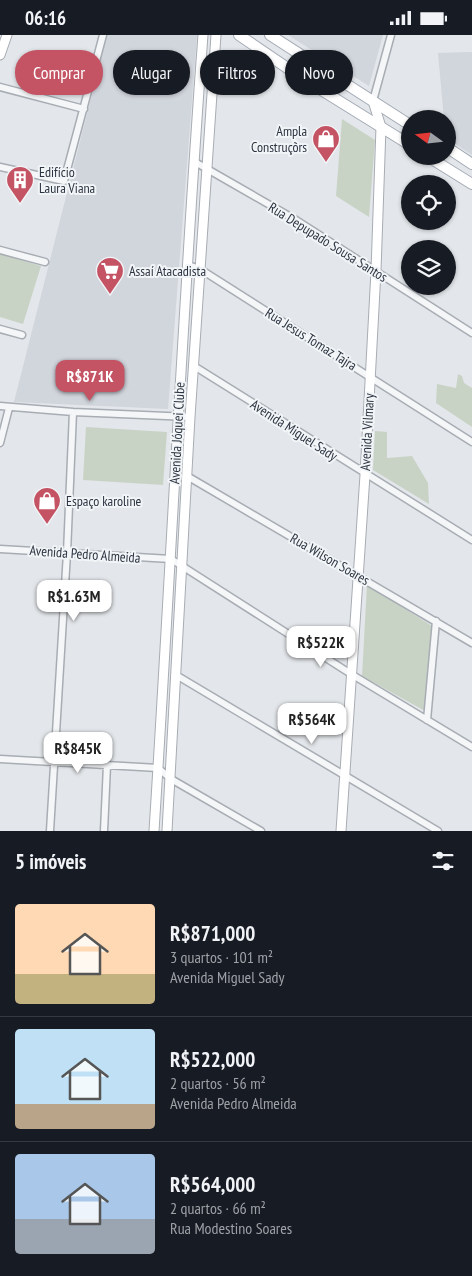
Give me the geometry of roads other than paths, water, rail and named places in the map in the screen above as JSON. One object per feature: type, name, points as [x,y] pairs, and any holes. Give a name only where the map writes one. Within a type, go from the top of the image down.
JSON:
[{"type":"main road","points":[[0,55],[7,35]]},
{"type":"main road","name":"Avenida Jóquei Clube","points":[[154,831],[171,559],[177,417],[203,35]]},
{"type":"main road","name":"Avenida Jóquei Clube","points":[[167,831],[190,417],[216,35]]},
{"type":"main road","points":[[239,35],[401,139]]},
{"type":"main road","points":[[270,35],[401,119]]},
{"type":"main road","name":"Avenida Vilmary","points":[[341,831],[365,475],[376,271],[381,127],[373,101]]},
{"type":"main road","points":[[456,153],[472,164]]},
{"type":"main road","points":[[441,165],[472,184]]},
{"type":"street","points":[[0,167],[64,181],[103,35]]},
{"type":"street","points":[[373,101],[391,35]]},
{"type":"street","points":[[0,87],[84,109]]},
{"type":"street","name":"Rua Depupado Sousa Santos","points":[[195,162],[296,220],[472,333]]},
{"type":"street","points":[[0,250],[45,262]]},
{"type":"street","name":"Rua Jesus Tomaz Tajra","points":[[188,265],[200,269],[472,442]]},
{"type":"street","points":[[0,329],[22,335]]},
{"type":"street","name":"Avenida Miguel Sady","points":[[194,366],[472,541]]},
{"type":"street","points":[[0,406],[74,412],[190,417]]},
{"type":"street","points":[[0,443],[9,408]]},
{"type":"street","points":[[50,831],[68,553],[74,412]]},
{"type":"street","name":"Rua Wilson Soares","points":[[187,476],[472,643]]},
{"type":"street","name":"Avenida Pedro Almeida","points":[[0,549],[171,559]]},
{"type":"street","points":[[171,559],[182,568],[351,674],[472,747]]},
{"type":"street","points":[[427,720],[436,621]]},
{"type":"street","points":[[176,675],[344,777],[438,831]]},
{"type":"street","points":[[0,759],[158,768],[171,779],[261,831]]},
{"type":"street","points":[[104,831],[107,765]]},
{"type":"place","name":"Ampla Construçõrs","points":[[326,163]]},
{"type":"place","name":"Edifício Laura Viana","points":[[20,204]]},
{"type":"place","name":"Assaí Atacadista","points":[[110,295]]},
{"type":"place","name":"Espaço karoline","points":[[47,525]]}]
